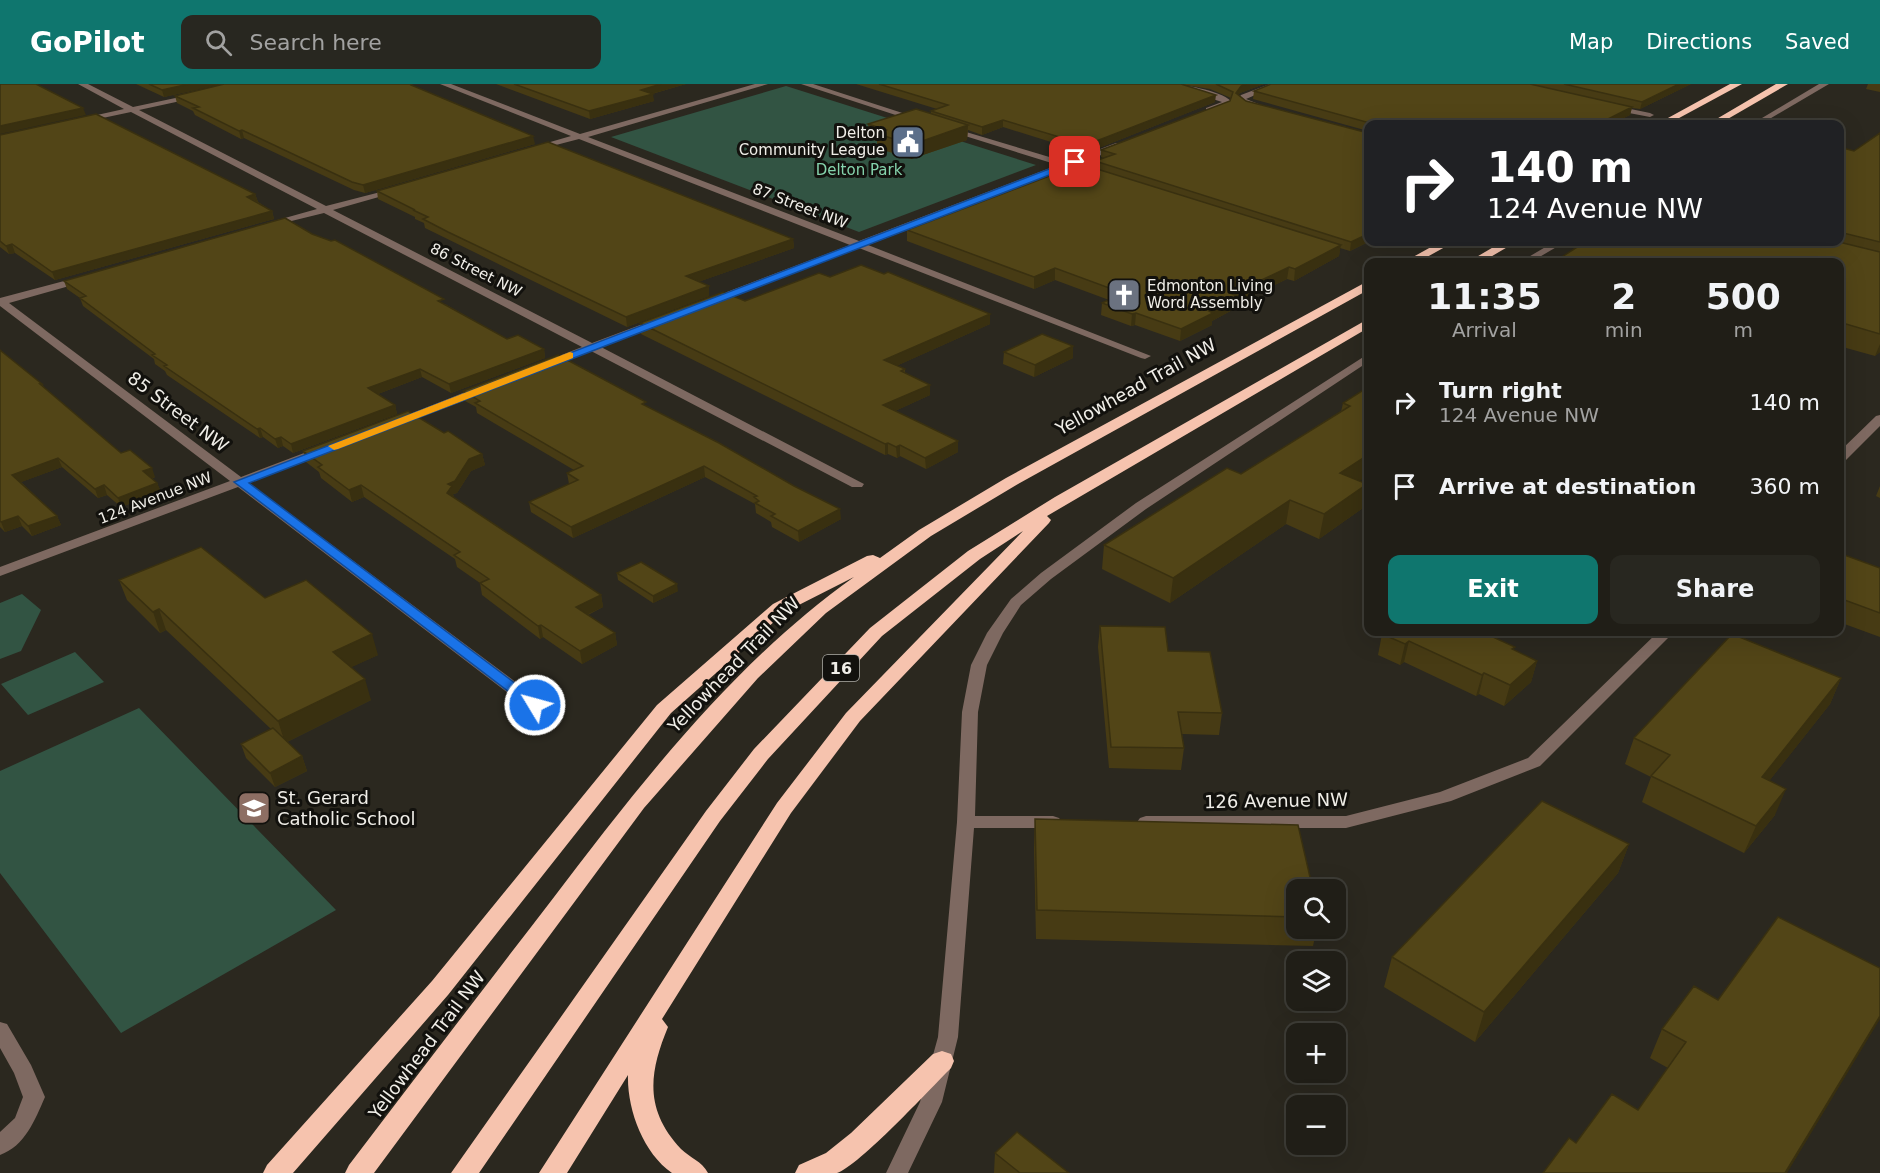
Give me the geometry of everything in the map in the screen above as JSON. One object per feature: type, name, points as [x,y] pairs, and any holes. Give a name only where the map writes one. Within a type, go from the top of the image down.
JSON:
[{"type":"highway","points":[[1670,120],[1737,84]]},
{"type":"highway","points":[[1720,120],[1783,84]]},
{"type":"highway","points":[[1418,258],[1440,246]]},
{"type":"highway","points":[[1481,258],[1503,246]]},
{"type":"highway","name":"Yellowhead Trail NW","points":[[357,1173],[637,803],[751,674],[820,609],[925,533],[1012,481],[1364,287]]},
{"type":"highway","name":"16","points":[[464,1173],[713,816],[768,746],[876,632],[974,555],[1061,500],[1364,325]]},
{"type":"highway","points":[[552,1173],[784,808],[853,717],[1061,500]]},
{"type":"highway","points":[[276,1173],[440,988],[664,709],[779,608],[925,533]]},
{"type":"highway","points":[[681,970],[642,1059],[640,1078],[644,1107],[654,1134],[673,1158],[695,1173]]},
{"type":"highway","points":[[808,1173],[835,1161],[861,1141],[942,1061]]},
{"type":"street","name":"86 Street NW","points":[[82,84],[857,483]]},
{"type":"street","name":"87 Street NW","points":[[444,84],[1145,356]]},
{"type":"street","points":[[523,153],[764,84]]},
{"type":"street","points":[[806,84],[927,122]]},
{"type":"street","points":[[1170,84],[1221,97],[1227,101],[1224,105],[1194,116]]},
{"type":"street","points":[[1270,110],[1241,100],[1277,84]]},
{"type":"street","points":[[1763,120],[1825,84]]},
{"type":"street","points":[[77,122],[209,92]]},
{"type":"street","points":[[1604,105],[1650,115]]},
{"type":"street","points":[[938,125],[1072,167]]},
{"type":"street","points":[[702,305],[1072,167],[1135,139]]},
{"type":"street","points":[[263,227],[402,187]]},
{"type":"street","points":[[1532,258],[1553,246]]},
{"type":"street","points":[[0,302],[88,277]]},
{"type":"street","name":"85 Street NW","points":[[0,302],[535,705]]},
{"type":"street","points":[[529,371],[668,317]]},
{"type":"street","points":[[897,1173],[931,1102],[948,1037],[966,822],[970,712],[979,665],[995,633],[1016,602],[1046,576],[1141,506],[1364,360]]},
{"type":"street","points":[[389,425],[496,384]]},
{"type":"street","points":[[1844,454],[1880,419]]},
{"type":"street","name":"124 Avenue NW","points":[[0,572],[336,445]]},
{"type":"street","name":"126 Avenue NW","points":[[1132,822],[1346,822],[1445,797],[1534,762],[1662,636]]},
{"type":"street","points":[[966,822],[1073,822]]},
{"type":"street","points":[[0,1030],[24,1071],[34,1097],[23,1124],[0,1146]]},
{"type":"green space","name":"Delton Park","points":[[786,86],[1036,165],[859,232],[611,137]]},
{"type":"green space","points":[[22,594],[41,610],[21,651],[0,659],[0,603]]},
{"type":"green space","points":[[75,652],[104,682],[28,715],[1,684]]},
{"type":"green space","points":[[139,708],[336,910],[121,1033],[0,873],[0,771]]},
{"type":"building","points":[[0,84],[36,84],[83,108],[0,126]]},
{"type":"building","points":[[149,84],[189,84],[162,90]]},
{"type":"building","points":[[224,84],[412,84],[533,136],[363,185],[352,182],[242,130],[239,131],[193,108],[199,107],[175,96]]},
{"type":"building","points":[[514,84],[661,84],[641,90],[653,94],[589,111]]},
{"type":"building","points":[[879,84],[1181,84],[1216,95],[1086,145],[1003,120],[982,127],[931,111],[948,105]]},
{"type":"building","points":[[1216,84],[1246,84],[1241,86],[1236,93],[1246,101],[1364,132],[1364,236],[1351,242],[1095,161],[1115,154],[1101,150],[1230,101],[1233,92]]},
{"type":"building","points":[[1271,84],[1530,84],[1632,107],[1606,120],[1364,121],[1254,91]]},
{"type":"building","points":[[1564,84],[1679,84],[1642,102]]},
{"type":"building","points":[[916,109],[968,125],[911,145],[876,133],[886,130],[868,124]]},
{"type":"building","points":[[96,114],[255,194],[247,197],[272,211],[52,272],[12,244],[6,246],[0,241],[0,135]]},
{"type":"building","points":[[1880,133],[1880,242],[1844,233],[1844,148],[1854,151]]},
{"type":"building","points":[[548,142],[793,239],[686,276],[709,286],[626,317],[448,232],[423,219],[428,217],[377,191]]},
{"type":"building","points":[[1081,164],[1341,245],[1295,269],[1289,267],[1232,294],[1237,296],[1209,311],[1213,313],[1181,329],[1102,303],[1123,293],[1055,268],[1034,277],[907,230]]},
{"type":"building","points":[[285,218],[312,234],[331,241],[335,240],[444,299],[438,301],[507,339],[518,335],[544,349],[449,384],[420,369],[368,388],[395,405],[291,444],[281,437],[275,439],[260,428],[257,429],[164,366],[167,365],[152,355],[155,354],[80,298],[86,296],[64,281]]},
{"type":"building","points":[[1844,243],[1880,252],[1880,334],[1844,323],[1844,258],[1560,258],[1579,246],[1844,246]]},
{"type":"building","points":[[861,265],[884,274],[888,272],[990,314],[884,360],[905,369],[901,371],[930,385],[883,405],[958,441],[925,458],[900,445],[896,447],[885,444],[640,323],[723,292],[745,301],[819,273],[830,277]]},
{"type":"building","points":[[1042,334],[1073,346],[1035,365],[1004,352]]},
{"type":"building","points":[[0,350],[121,453],[130,450],[152,468],[143,471],[157,483],[118,498],[104,485],[95,489],[58,458],[12,475],[57,516],[28,526],[18,516],[1,522]]},
{"type":"building","points":[[558,355],[646,402],[642,404],[840,509],[798,531],[771,516],[775,514],[755,503],[759,501],[754,497],[757,496],[704,466],[571,527],[529,502],[578,480],[567,473],[583,466],[475,403],[480,401],[463,391]]},
{"type":"building","points":[[1364,390],[1364,458],[1340,473],[1364,483],[1364,486],[1324,514],[1290,500],[1173,578],[1104,545],[1227,468],[1241,474],[1350,406],[1343,403]]},
{"type":"building","points":[[408,411],[444,433],[448,431],[482,454],[469,459],[455,481],[448,484],[452,486],[447,493],[601,595],[576,607],[615,633],[580,651],[541,625],[538,626],[480,583],[489,579],[454,555],[460,552],[361,485],[349,490],[318,467],[322,465],[303,451]]},
{"type":"building","points":[[201,547],[265,598],[306,580],[372,634],[333,652],[365,679],[278,721],[159,609],[153,612],[119,580]]},
{"type":"building","points":[[1844,555],[1880,568],[1880,613],[1844,600]]},
{"type":"building","points":[[641,562],[677,584],[653,596],[617,573]]},
{"type":"building","points":[[1100,626],[1165,627],[1168,651],[1210,652],[1222,713],[1178,712],[1184,748],[1111,747]]},
{"type":"building","points":[[1387,636],[1491,636],[1515,647],[1512,649],[1537,661],[1510,685],[1484,673],[1482,675],[1409,641],[1405,644]]},
{"type":"building","points":[[1730,636],[1737,636],[1841,678],[1762,777],[1786,789],[1756,826],[1651,776],[1670,755],[1634,738]]},
{"type":"building","points":[[273,728],[302,756],[270,773],[241,744]]},
{"type":"building","points":[[1542,801],[1629,844],[1484,1012],[1392,957]]},
{"type":"building","points":[[1035,819],[1298,825],[1310,879],[1286,879],[1286,917],[1037,910]]},
{"type":"building","points":[[1778,917],[1880,968],[1880,1016],[1785,1173],[1543,1173],[1569,1138],[1576,1143],[1612,1094],[1638,1110],[1686,1042],[1662,1029],[1694,986],[1718,1000]]},
{"type":"building","points":[[1017,1132],[1069,1173],[1020,1173],[995,1153]]},
{"type":"slow traffic","points":[[334,446],[570,355]]},
{"type":"place","name":"Delton Community League","points":[[908,142]]},
{"type":"place","name":"Edmonton Living Word Assembly","points":[[1124,295]]},
{"type":"place","name":"St. Gerard Catholic School","points":[[254,808]]},
{"type":"route","points":[[535,705],[275,506],[240,482],[1075,162]]}]
